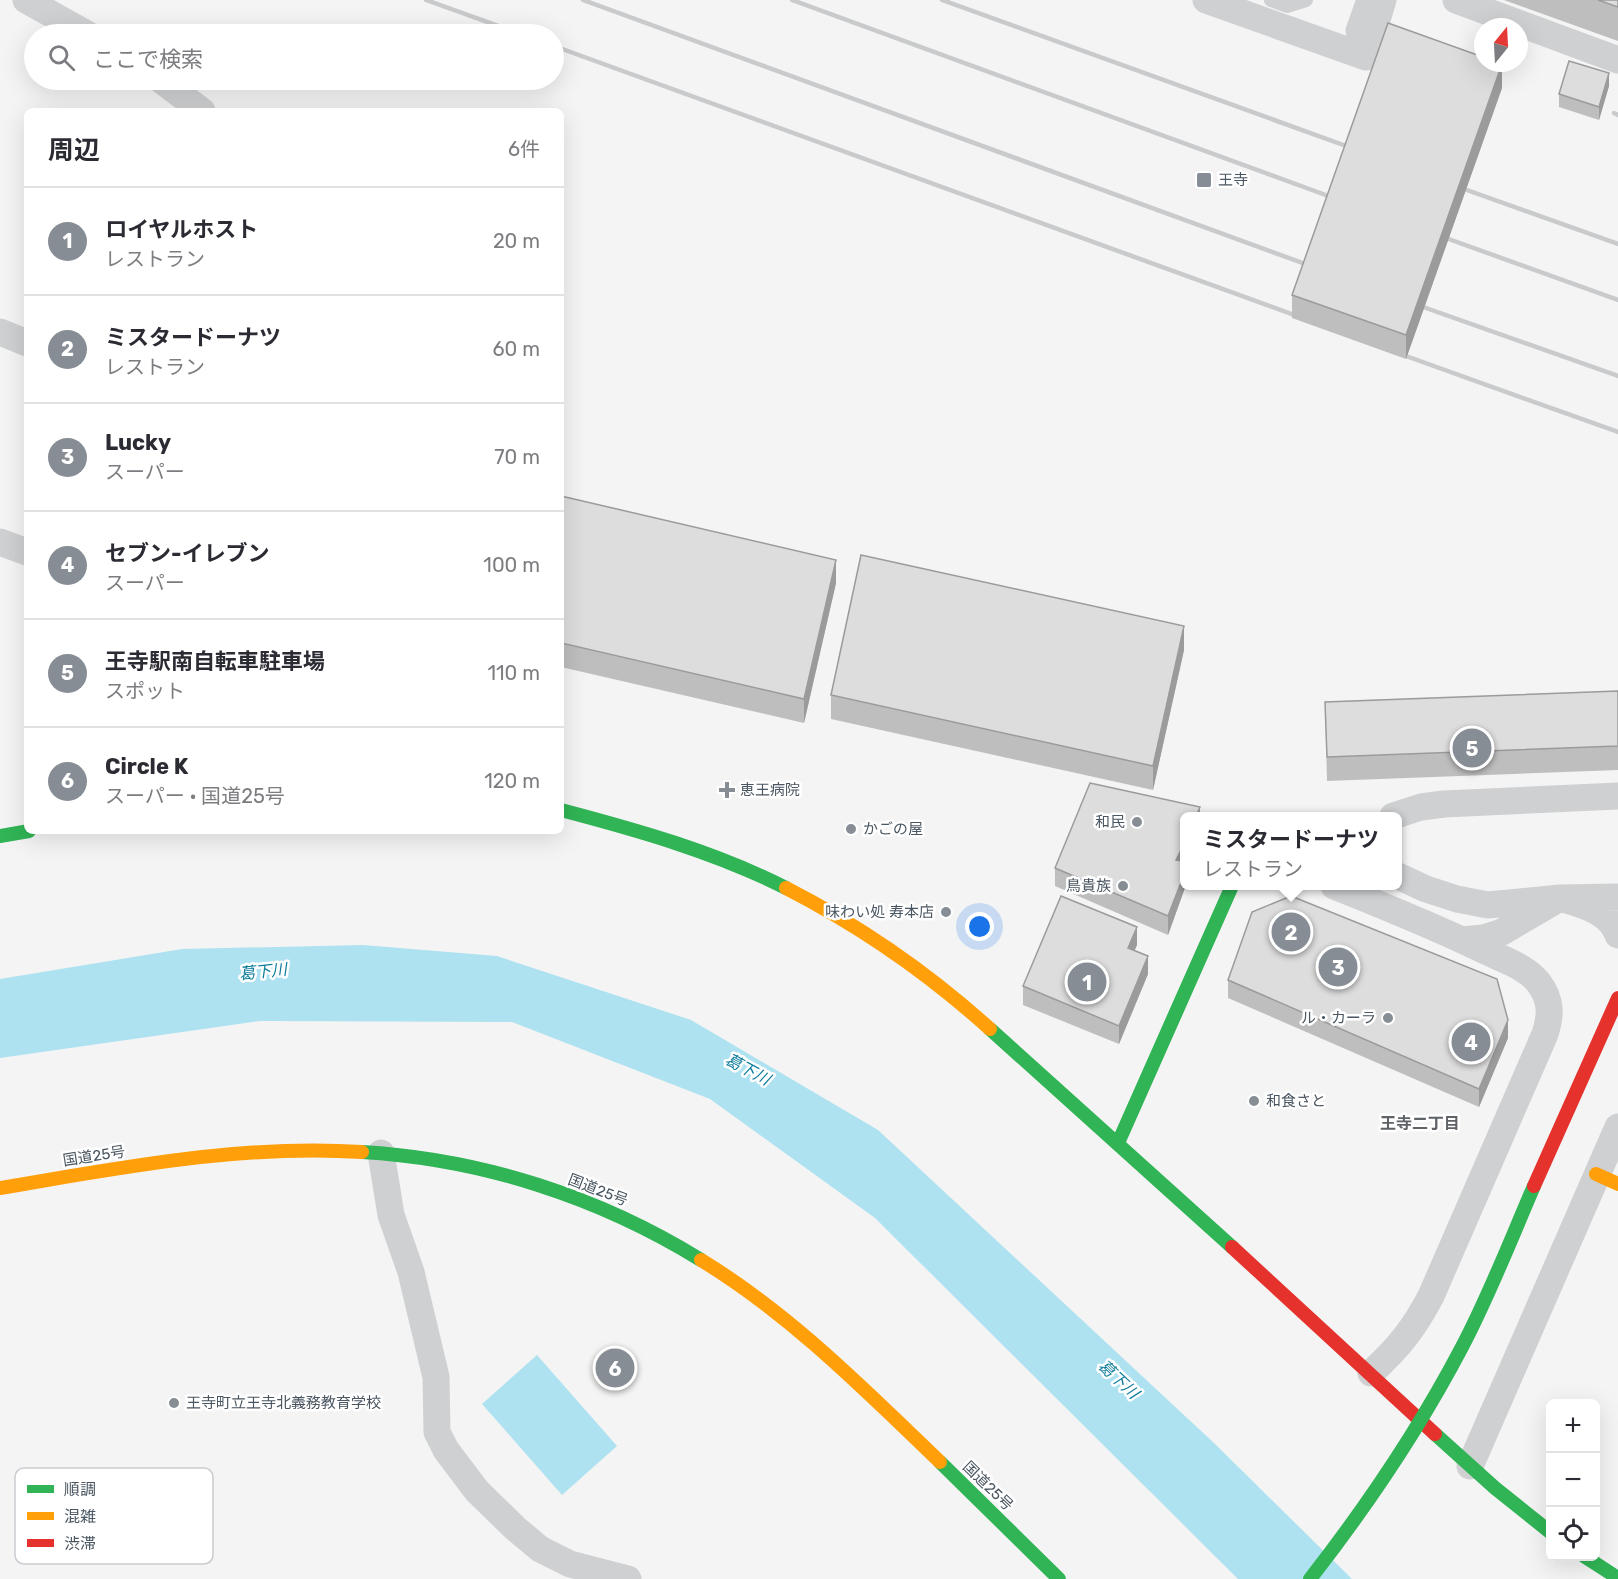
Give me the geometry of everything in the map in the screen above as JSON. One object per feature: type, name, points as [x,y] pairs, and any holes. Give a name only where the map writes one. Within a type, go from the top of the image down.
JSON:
[{"type":"main road","points":[[564,811],[660,838],[734,864],[790,890],[846,921],[905,959],[959,1001],[1371,1373],[1470,1466],[1546,1528]]},
{"type":"main road","points":[[0,836],[24,832]]},
{"type":"main road","points":[[1118,1143],[1230,890]]},
{"type":"main road","points":[[1310,1579],[1369,1502],[1434,1399],[1463,1346],[1618,998]]},
{"type":"main road","name":"国道25号","points":[[0,1188],[137,1165],[232,1154],[329,1150],[445,1162],[539,1186],[627,1218],[711,1266],[751,1294],[835,1362],[1059,1579]]},
{"type":"main road","points":[[1590,1561],[1618,1578]]},
{"type":"street","points":[[26,0],[69,24]]},
{"type":"street","points":[[1206,0],[1366,57],[1383,0]]},
{"type":"street","points":[[1370,0],[1359,31],[1437,58]]},
{"type":"street","points":[[1456,0],[1618,60]]},
{"type":"street","points":[[174,90],[198,108]]},
{"type":"street","points":[[0,332],[24,342]]},
{"type":"street","points":[[0,542],[24,551]]},
{"type":"street","points":[[1402,813],[1421,807],[1444,804],[1618,796]]},
{"type":"street","points":[[1402,878],[1457,899],[1488,905],[1560,898],[1618,897]]},
{"type":"street","points":[[1358,892],[1524,969],[1538,982],[1547,997],[1551,1016],[1431,1296],[1416,1325],[1371,1373]]},
{"type":"street","points":[[1462,940],[1483,938],[1502,932],[1560,898],[1594,909],[1614,924],[1618,935]]},
{"type":"street","points":[[1470,1466],[1607,1179],[1618,1127]]},
{"type":"street","points":[[381,1154],[391,1215],[411,1272],[436,1377],[437,1432],[446,1450],[477,1491],[540,1549],[570,1564],[628,1579]]},
{"type":"lane","points":[[1271,0],[1287,6],[1306,0]]},
{"type":"water","name":"葛下川","points":[[363,945],[497,956],[691,1020],[878,1130],[1214,1443],[1352,1579],[1238,1579],[875,1218],[710,1099],[512,1022],[260,1021],[0,1058],[0,979],[182,949]]},
{"type":"water","points":[[537,1355],[617,1446],[562,1495],[482,1404]]},
{"type":"building","points":[[1598,0],[1618,0],[1618,7]]},
{"type":"building","points":[[1388,23],[1474,54],[1474,72],[1499,72],[1406,335],[1292,295]]},
{"type":"building","points":[[1569,61],[1609,73],[1599,107],[1559,94]]},
{"type":"building","points":[[564,497],[836,560],[804,699],[564,644]]},
{"type":"building","points":[[861,555],[1184,626],[1153,766],[831,695]]},
{"type":"building","points":[[1618,691],[1618,746],[1327,757],[1325,702]]},
{"type":"building","points":[[1090,783],[1200,807],[1198,812],[1180,812],[1180,852],[1176,860],[1180,860],[1180,885],[1168,916],[1055,868]]},
{"type":"building","points":[[1061,896],[1137,927],[1128,948],[1148,956],[1119,1026],[1023,986]]},
{"type":"building","name":"ル・カーラ","points":[[1291,896],[1497,979],[1508,1020],[1479,1089],[1228,980],[1252,912]]},
{"type":"railway","points":[[426,0],[493,24]]},
{"type":"railway","points":[[583,0],[1319,269]]},
{"type":"railway","points":[[792,0],[1342,201]]},
{"type":"railway","points":[[942,0],[1360,151]]},
{"type":"railway","points":[[564,50],[1308,320]]},
{"type":"railway","points":[[1614,113],[1618,115]]},
{"type":"railway","points":[[1450,184],[1618,244]]},
{"type":"railway","points":[[1432,233],[1618,300]]},
{"type":"railway","points":[[1409,302],[1618,376]]},
{"type":"railway","points":[[1392,351],[1618,432]]},
{"type":"traffic: fast","points":[[564,811],[704,853],[786,888]]},
{"type":"traffic: fast","points":[[0,836],[24,832]]},
{"type":"traffic: fast","points":[[1118,1143],[1230,890]]},
{"type":"traffic: fast","points":[[990,1029],[1232,1247]]},
{"type":"traffic: fast","points":[[362,1152],[451,1163],[538,1185],[622,1218],[701,1260]]},
{"type":"traffic: fast","points":[[1310,1579],[1352,1523],[1428,1408],[1481,1308],[1534,1186]]},
{"type":"traffic: fast","points":[[1435,1434],[1495,1488],[1546,1529]]},
{"type":"traffic: fast","points":[[940,1462],[1059,1579]]},
{"type":"traffic: fast","points":[[1592,1561],[1618,1578]]},
{"type":"traffic: slow","points":[[786,888],[840,918],[892,952],[918,970],[990,1029]]},
{"type":"traffic: slow","points":[[0,1188],[135,1166],[225,1155],[316,1150],[362,1152]]},
{"type":"traffic: slow","points":[[1596,1174],[1618,1184]]},
{"type":"traffic: slow","points":[[701,1260],[765,1304],[826,1354],[940,1462]]},
{"type":"traffic: jam","points":[[1534,1186],[1618,998]]},
{"type":"traffic: jam","points":[[1232,1247],[1435,1434]]},
{"type":"place","name":"王寺","points":[[1204,180]]},
{"type":"place","name":"王寺駅南自転車駐車場","points":[[1472,748]]},
{"type":"place","name":"恵王病院","points":[[727,790]]},
{"type":"place","name":"和民","points":[[1137,822]]},
{"type":"place","name":"かごの屋","points":[[851,829]]},
{"type":"place","name":"鳥貴族","points":[[1123,886]]},
{"type":"place","name":"味わい処 寿本店","points":[[946,912]]},
{"type":"place","name":"ミスタードーナツ","points":[[1291,932]]},
{"type":"place","name":"Lucky","points":[[1338,967]]},
{"type":"place","name":"ロイヤルホスト","points":[[1087,982]]},
{"type":"place","name":"ル・カーラ","points":[[1388,1018]]},
{"type":"place","name":"セブン-イレブン","points":[[1471,1042]]},
{"type":"place","name":"和食さと","points":[[1254,1101]]},
{"type":"place","name":"Circle K","points":[[615,1368]]},
{"type":"place","name":"王寺町立王寺北義務教育学校","points":[[174,1403]]},
{"type":"district","name":"王寺二丁目","points":[[1420,1123]]}]
